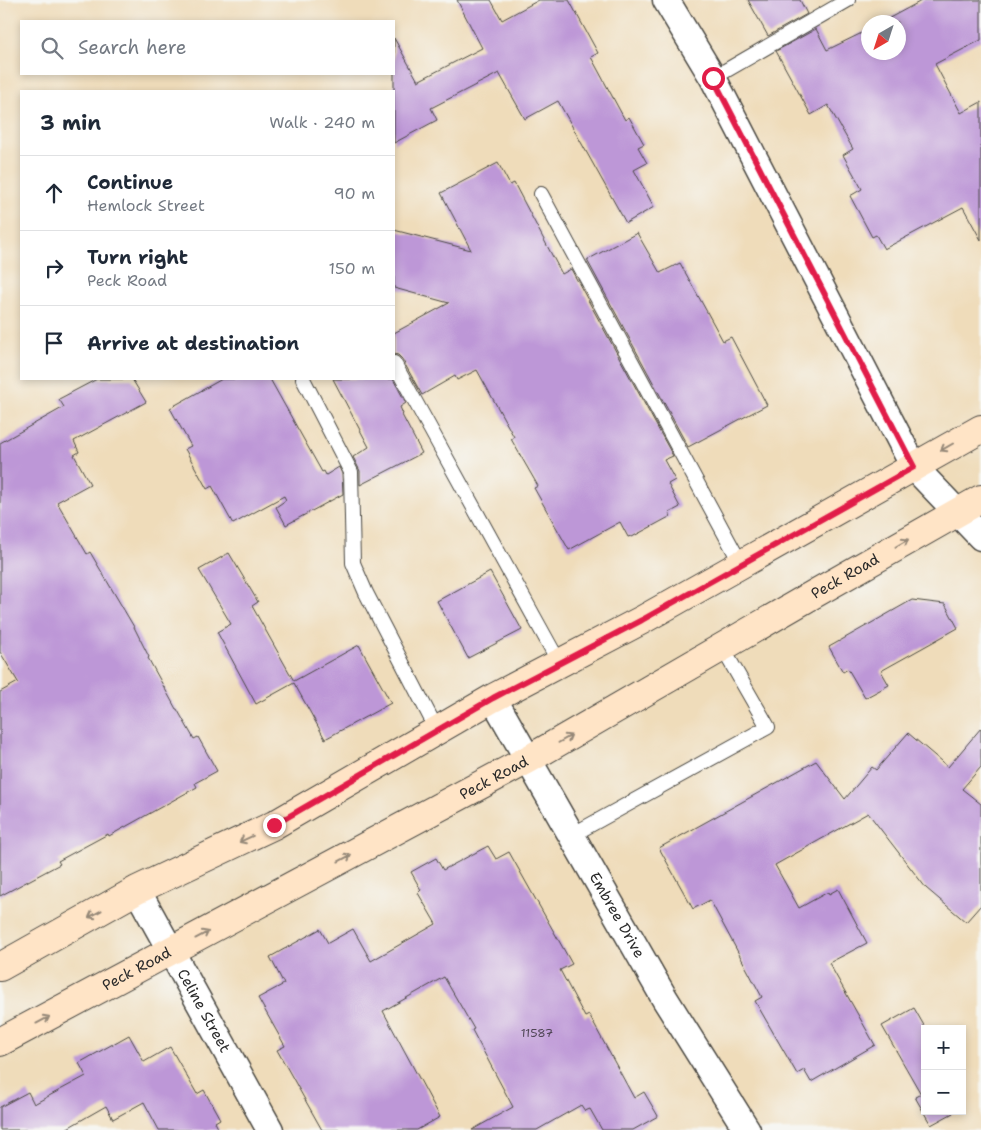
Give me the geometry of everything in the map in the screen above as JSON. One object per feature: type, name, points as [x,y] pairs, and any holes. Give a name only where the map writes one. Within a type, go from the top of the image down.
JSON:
[{"type":"main road","points":[[0,968],[137,890],[274,825],[493,698],[560,664],[741,564],[981,428]]},
{"type":"main road","name":"Peck Road","points":[[0,1042],[529,760],[981,499]]},
{"type":"street","points":[[666,0],[713,78],[914,467],[981,537]]},
{"type":"street","name":"Embree Drive","points":[[493,698],[665,999],[747,1130]]},
{"type":"street","name":"Celine Street","points":[[137,890],[270,1130]]},
{"type":"lane","points":[[713,78],[848,0]]},
{"type":"lane","points":[[541,194],[741,564]]},
{"type":"lane","points":[[395,366],[560,664]]},
{"type":"lane","points":[[304,380],[351,472],[353,563],[366,593],[437,730]]},
{"type":"lane","points":[[572,835],[768,727],[722,647]]},
{"type":"building","points":[[457,0],[491,0],[502,20],[539,0],[569,0],[598,53],[591,57],[625,120],[629,117],[644,144],[638,147],[647,163],[634,170],[654,207],[626,223],[558,101],[525,119],[499,73],[431,108],[437,120],[395,142],[395,40],[418,81],[482,48]]},
{"type":"building","points":[[748,0],[800,0],[807,14],[768,36]]},
{"type":"building","points":[[923,0],[981,0],[981,40],[935,64],[961,113],[981,102],[981,240],[963,207],[884,249],[876,235],[872,237],[850,196],[862,189],[843,155],[853,149],[828,105],[811,115],[776,51],[816,29],[827,50],[861,33],[861,60],[906,60],[906,15],[895,15]]},
{"type":"building","points":[[498,163],[510,185],[514,183],[562,274],[571,269],[673,456],[664,460],[675,480],[668,484],[680,507],[669,513],[671,516],[632,537],[628,537],[620,522],[569,550],[534,488],[538,486],[511,439],[514,437],[477,370],[457,380],[455,376],[422,395],[402,359],[395,354],[395,332],[449,303],[395,288],[395,230],[471,250],[441,193]]},
{"type":"building","points":[[637,233],[660,273],[680,263],[723,341],[731,337],[767,405],[688,447],[587,260]]},
{"type":"building","points":[[95,380],[133,380],[146,402],[74,441],[79,452],[74,455],[90,484],[57,502],[87,554],[90,552],[134,627],[148,658],[176,709],[194,739],[198,737],[217,771],[195,783],[197,787],[109,836],[108,834],[58,861],[60,864],[0,896],[0,692],[18,682],[0,652],[0,443],[64,407],[59,399]]},
{"type":"building","points":[[220,380],[271,380],[322,472],[324,471],[326,475],[339,467],[342,474],[343,494],[286,525],[276,507],[286,500],[284,496],[233,524],[212,486],[207,489],[185,449],[191,446],[170,408]]},
{"type":"building","points":[[334,380],[394,380],[406,403],[400,407],[402,415],[422,453],[360,485],[360,471],[353,457],[369,447]]},
{"type":"building","points":[[229,553],[258,602],[252,606],[294,681],[359,645],[391,703],[325,739],[294,683],[256,704],[217,632],[231,624],[199,570]]},
{"type":"building","points":[[490,572],[522,630],[468,658],[437,601]]},
{"type":"building","points":[[912,600],[945,604],[958,628],[881,671],[889,685],[865,698],[848,669],[843,672],[829,647]]},
{"type":"building","points":[[981,728],[981,767],[962,789],[981,804],[981,905],[966,922],[926,888],[868,813],[775,865],[799,908],[828,892],[829,894],[838,889],[867,943],[829,963],[875,1045],[811,1082],[804,1070],[797,1074],[755,1001],[762,997],[710,900],[693,909],[659,848],[816,761],[845,799],[872,767],[876,770],[908,733],[948,767]]},
{"type":"building","points":[[488,846],[496,859],[509,852],[572,964],[560,970],[585,1017],[589,1015],[634,1098],[644,1092],[658,1116],[633,1130],[602,1130],[590,1109],[585,1111],[581,1105],[537,1130],[472,1130],[513,1107],[472,1030],[474,1029],[444,977],[383,1011],[440,1117],[417,1130],[322,1130],[277,1050],[285,1046],[258,998],[284,984],[270,957],[320,929],[328,943],[353,929],[371,961],[436,924],[418,893],[421,890],[411,872],[436,858],[443,870]]},
{"type":"building","points":[[914,1008],[924,1025],[921,1025],[921,1094],[882,1026]]},
{"type":"building","points":[[129,1035],[144,1062],[170,1047],[197,1094],[204,1090],[220,1119],[215,1122],[219,1130],[159,1130],[144,1102],[113,1119],[106,1106],[64,1130],[0,1130],[0,1107],[28,1092],[34,1104],[86,1076],[79,1063]]},
{"type":"building","points":[[921,1094],[921,1108],[915,1097]]},
{"type":"building","points":[[925,1115],[949,1115],[931,1125]]},
{"type":"route","points":[[274,825],[493,698],[642,620],[914,467],[713,78]]}]
